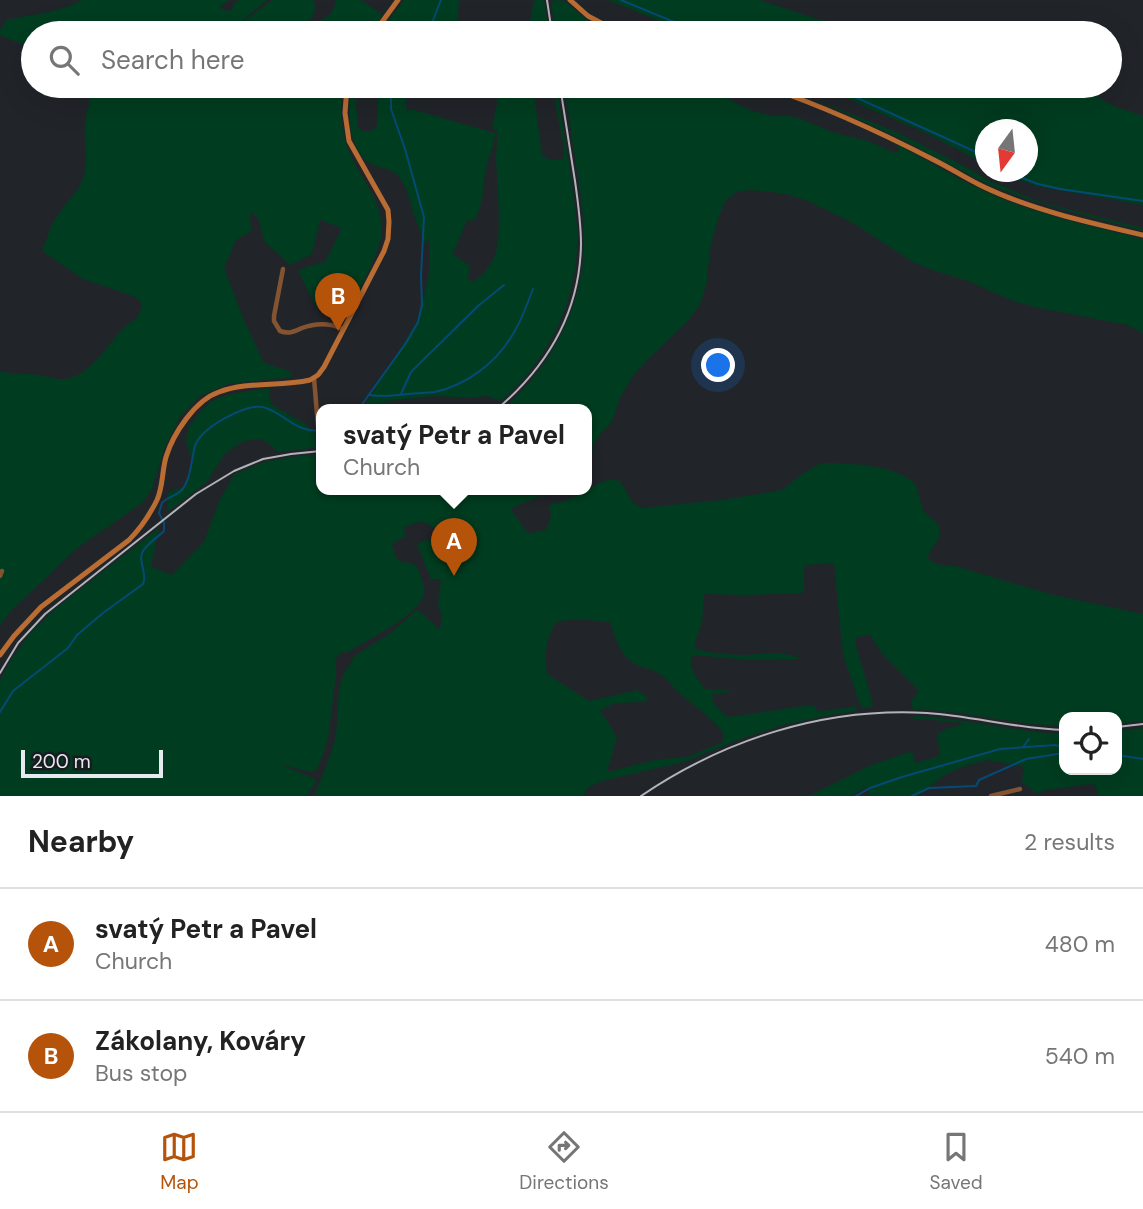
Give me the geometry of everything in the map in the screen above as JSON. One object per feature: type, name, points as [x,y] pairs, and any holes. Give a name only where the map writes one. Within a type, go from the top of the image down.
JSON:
[{"type":"main road","points":[[383,21],[398,0]]},
{"type":"main road","points":[[570,0],[597,21]]},
{"type":"main road","points":[[0,655],[41,607],[137,531],[156,500],[169,449],[187,417],[205,398],[230,388],[303,382],[314,378],[324,367],[388,239],[389,222],[385,205],[348,137],[346,98]]},
{"type":"main road","points":[[796,98],[883,135],[1004,195],[1037,207],[1143,235]]},
{"type":"street","points":[[284,269],[274,316],[277,329],[289,333],[326,324],[343,329]]},
{"type":"street","points":[[314,378],[316,404]]},
{"type":"street","points":[[991,796],[1020,789]]},
{"type":"green space","points":[[82,0],[229,0],[219,7],[228,11],[232,10],[233,4],[239,0],[267,0],[242,21],[21,21],[21,43],[0,35],[0,30],[7,20]]},
{"type":"green space","points":[[272,0],[313,0],[316,7],[310,21],[245,21]]},
{"type":"green space","points":[[336,0],[361,0],[381,14],[378,21],[321,21],[333,9]]},
{"type":"green space","points":[[404,0],[459,0],[458,21],[388,21]]},
{"type":"green space","points":[[534,0],[544,0],[547,21],[530,21]]},
{"type":"green space","points":[[556,0],[564,1],[589,21],[554,21],[551,3]]},
{"type":"green space","points":[[608,0],[760,0],[827,21],[660,21]]},
{"type":"green space","points":[[342,98],[345,141],[378,206],[381,236],[356,298],[335,291],[317,309],[298,270],[325,262],[342,228],[320,220],[312,254],[290,265],[264,241],[259,219],[250,212],[251,231],[236,240],[224,268],[264,363],[292,372],[291,377],[228,384],[200,396],[180,417],[165,447],[152,489],[142,503],[77,548],[12,610],[0,625],[0,371],[71,378],[87,369],[141,310],[142,304],[133,296],[83,279],[42,251],[54,221],[82,181],[86,159],[85,122],[90,99]]},
{"type":"green space","points":[[350,98],[356,98],[358,127],[362,131],[371,131],[377,126],[378,98],[405,98],[407,112],[414,110],[495,133],[478,213],[474,221],[467,220],[453,254],[470,266],[468,278],[472,282],[485,272],[497,249],[497,137],[496,130],[492,128],[498,98],[535,98],[542,155],[555,160],[564,158],[554,98],[559,98],[576,211],[575,269],[571,290],[564,312],[544,351],[532,369],[501,401],[486,396],[435,396],[366,404],[419,318],[429,273],[429,240],[425,244],[399,177],[370,163],[357,148],[351,128]]},
{"type":"green space","points":[[566,98],[727,98],[750,110],[801,119],[835,133],[868,141],[895,153],[900,151],[897,146],[900,146],[961,180],[1021,206],[1143,239],[1143,333],[1127,325],[1011,300],[968,281],[932,270],[913,262],[853,223],[808,201],[772,192],[736,192],[725,201],[718,219],[710,248],[707,281],[698,307],[687,322],[632,377],[619,400],[612,422],[593,445],[592,453],[592,404],[508,404],[549,357],[570,315],[577,293],[582,270],[584,237]]},
{"type":"green space","points":[[812,98],[894,131],[975,172],[975,178],[897,137]]},
{"type":"green space","points":[[847,98],[1099,98],[1143,116],[1143,205],[1025,182],[1038,182],[1038,119],[975,119],[975,159],[922,131]]},
{"type":"green space","points":[[983,182],[992,182],[1040,202],[1143,228],[1143,231],[1039,203]]},
{"type":"green space","points":[[269,388],[271,404],[307,425],[316,435],[316,448],[278,452],[263,439],[244,441],[225,454],[206,483],[167,512],[168,494],[184,487],[193,464],[186,440],[189,426],[212,401],[226,395]]},
{"type":"green space","points":[[316,455],[316,495],[543,495],[512,508],[513,514],[528,533],[547,529],[551,515],[549,506],[577,495],[592,495],[592,487],[609,480],[620,481],[633,503],[642,508],[722,500],[782,490],[807,471],[825,463],[885,469],[916,485],[923,511],[940,526],[939,538],[928,555],[934,562],[1053,595],[1143,614],[1143,721],[1122,723],[1122,712],[1059,712],[1059,726],[913,709],[911,701],[919,691],[886,657],[870,634],[855,638],[873,704],[871,708],[863,708],[843,655],[834,563],[807,565],[804,567],[802,593],[704,594],[702,621],[694,646],[696,649],[718,653],[779,653],[800,659],[750,660],[694,655],[691,658],[693,671],[705,689],[735,691],[712,695],[714,704],[727,717],[814,705],[818,712],[857,706],[856,711],[779,726],[684,762],[602,781],[589,787],[582,796],[314,796],[334,742],[342,679],[354,656],[388,635],[417,610],[440,630],[442,616],[438,606],[441,579],[431,579],[417,544],[429,539],[430,542],[434,540],[433,537],[444,533],[422,521],[404,527],[405,536],[392,544],[399,561],[414,564],[418,568],[424,590],[420,602],[413,611],[391,627],[347,653],[342,651],[335,659],[336,674],[330,726],[317,769],[311,772],[279,764],[315,779],[307,796],[0,796],[0,681],[12,658],[33,630],[60,605],[159,528],[151,567],[172,575],[204,542],[220,499],[235,474],[264,462]],"holes":[[[575,619],[610,622],[627,658],[664,677],[706,715],[724,734],[723,742],[687,757],[655,760],[607,772],[617,737],[600,710],[615,703],[645,702],[648,698],[637,690],[589,701],[547,674],[547,647],[556,622]]]},
{"type":"green space","points":[[913,716],[951,719],[1059,734],[1059,775],[1122,775],[1122,730],[1143,728],[1143,796],[1098,796],[1096,786],[1091,784],[1045,790],[1037,794],[1021,781],[1025,767],[988,760],[946,774],[917,796],[869,796],[867,787],[849,796],[809,796],[871,765],[910,752],[913,753],[915,763],[940,756],[937,735],[945,729],[962,725],[914,719]]},
{"type":"waterway","points":[[433,21],[441,0]]},
{"type":"waterway","points":[[621,0],[672,21]]},
{"type":"waterway","points":[[362,404],[406,343],[418,322],[422,305],[424,217],[391,109],[391,98]]},
{"type":"waterway","points":[[857,98],[975,152]]},
{"type":"waterway","points":[[1033,182],[1060,189],[1143,201]]},
{"type":"waterway","points":[[401,394],[411,372],[478,306],[504,285]]},
{"type":"waterway","points":[[370,395],[435,392],[470,378],[499,354],[519,323],[533,289]]},
{"type":"waterway","points":[[0,712],[13,691],[68,648],[77,635],[103,613],[143,584],[141,555],[164,531],[164,523],[159,513],[162,503],[184,487],[195,446],[205,432],[234,413],[254,407],[269,409],[296,426],[316,430]]},
{"type":"waterway","points":[[1023,747],[1029,739]]},
{"type":"waterway","points":[[856,796],[902,777],[1000,749],[1059,746]]},
{"type":"waterway","points":[[912,796],[929,788],[976,786],[979,780],[1026,759],[1059,754]]},
{"type":"waterway","points":[[1122,756],[1143,759]]},
{"type":"railway","points":[[547,0],[550,21]]},
{"type":"railway","points":[[502,404],[531,375],[557,336],[567,315],[579,269],[579,212],[562,98]]},
{"type":"railway","points":[[0,673],[18,643],[45,614],[196,494],[234,471],[263,459],[316,452]]},
{"type":"railway","points":[[641,796],[707,758],[742,743],[777,731],[851,715],[927,713],[1059,730]]},
{"type":"railway","points":[[1122,726],[1143,724]]},
{"type":"place","name":"Zákolany, Kováry","points":[[338,331]]},
{"type":"place","name":"svatý Petr a Pavel","points":[[454,576]]}]
